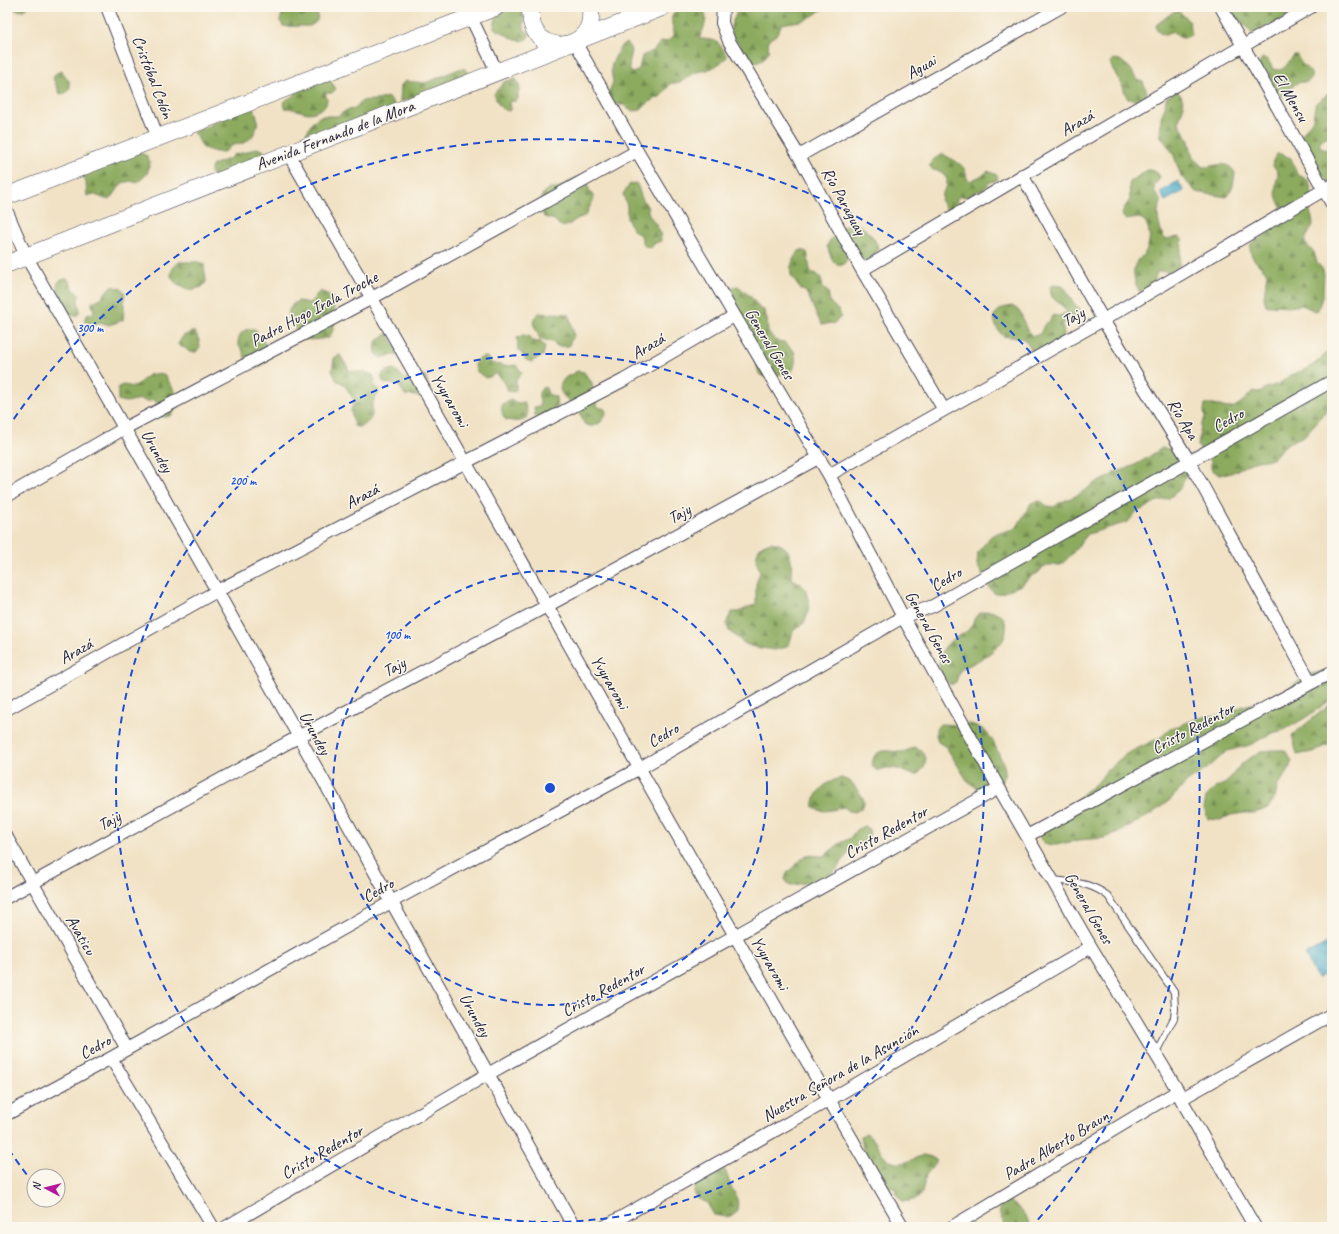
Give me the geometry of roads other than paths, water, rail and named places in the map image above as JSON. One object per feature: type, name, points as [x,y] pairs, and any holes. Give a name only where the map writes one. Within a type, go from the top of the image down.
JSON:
[{"type":"main road","points":[[7,196],[158,138],[468,12],[496,7]]},
{"type":"main road","points":[[531,7],[530,17],[532,26],[538,35],[546,42],[555,45],[566,45],[575,42],[583,36],[591,18],[590,7]]},
{"type":"main road","name":"Avenida Fernando de la Mora","points":[[7,264],[663,7]]},
{"type":"street","name":"Cristóbal Colón","points":[[107,7],[158,138]]},
{"type":"street","name":"Río Paraguay","points":[[723,7],[722,23],[729,42],[799,156],[862,270],[944,410]]},
{"type":"street","name":"Aguai","points":[[799,156],[1061,7]]},
{"type":"street","name":"El Mensu","points":[[1221,7],[1242,46],[1328,187],[1332,204]]},
{"type":"street","name":"Arazá","points":[[862,270],[1242,46],[1311,7]]},
{"type":"street","points":[[468,12],[497,72]]},
{"type":"street","name":"General Genes","points":[[575,42],[637,151],[829,475],[904,617],[999,788],[1255,1227]]},
{"type":"street","name":"Padre Hugo Irala Troche","points":[[7,496],[124,428],[372,298],[637,151]]},
{"type":"street","name":"Yvyraromi","points":[[288,153],[903,1227]]},
{"type":"street","name":"Río Apa","points":[[1022,175],[1103,320],[1189,461],[1311,683]]},
{"type":"street","name":"Tajy","points":[[829,475],[1103,320],[1328,187]]},
{"type":"street","name":"Urundey","points":[[7,212],[26,256],[217,591],[574,1227]]},
{"type":"street","name":"Arazá","points":[[7,709],[217,591],[465,461],[624,380],[734,316]]},
{"type":"street","name":"Cedro","points":[[7,1114],[111,1058],[391,902],[640,768],[904,617],[932,606],[1332,381]]},
{"type":"street","name":"Tajy","points":[[7,897],[298,737],[547,606],[818,458]]},
{"type":"street","name":"Cristo Redentor","points":[[1027,836],[1332,672]]},
{"type":"street","name":"Cristo Redentor","points":[[226,1227],[488,1074],[999,788]]},
{"type":"street","name":"Avaticu","points":[[7,838],[127,1049]]},
{"type":"street","name":"Nuestra Señora de la Asunción","points":[[604,1227],[829,1100],[1091,948]]},
{"type":"street","name":"Padre Alberto Braun","points":[[952,1227],[1179,1095],[1332,1014]]},
{"type":"street","points":[[111,1058],[213,1227]]},
{"type":"lane","points":[[1053,880],[1088,884],[1098,888],[1108,896],[1174,992],[1174,1018],[1155,1054]]},
{"type":"water","points":[[1178,181],[1184,191],[1165,201],[1160,192]]},
{"type":"water","points":[[1332,940],[1332,970],[1317,979],[1305,955]]}]
